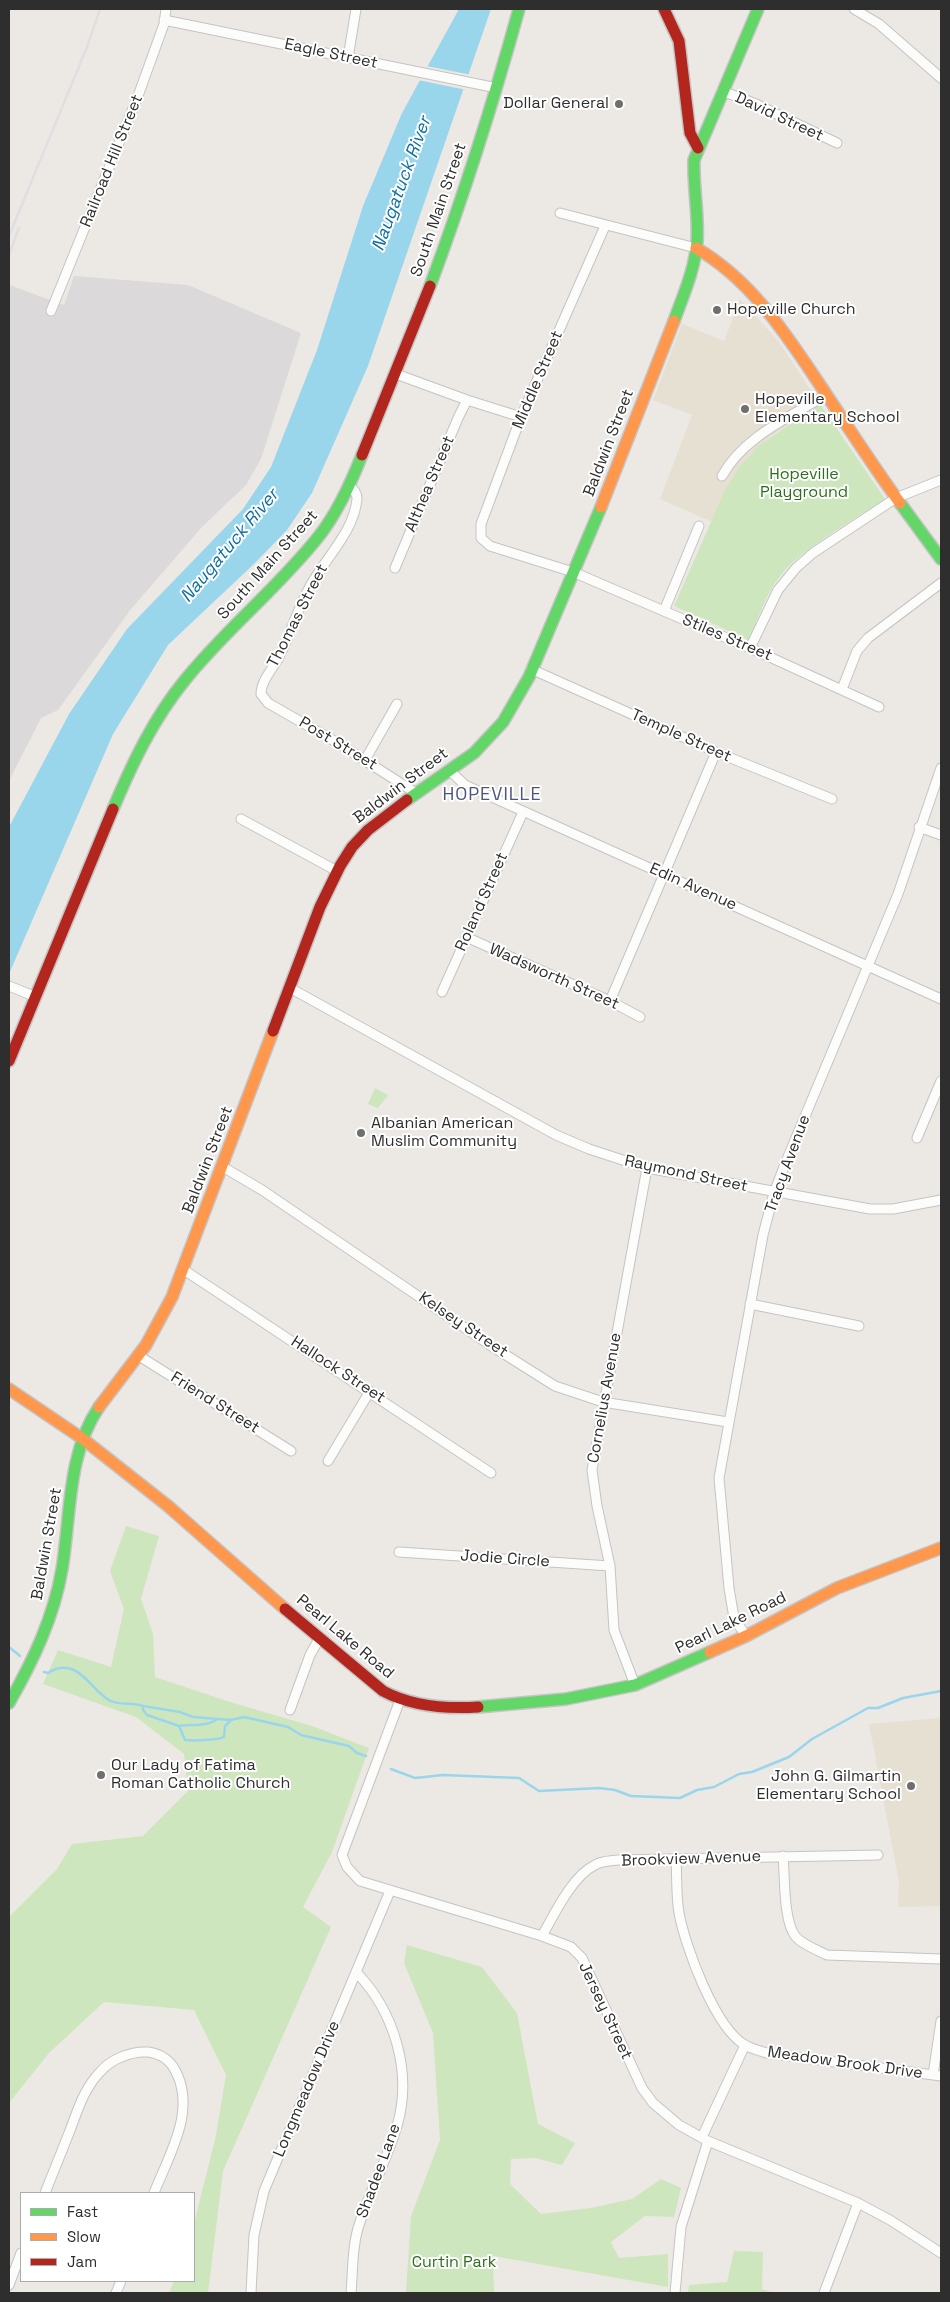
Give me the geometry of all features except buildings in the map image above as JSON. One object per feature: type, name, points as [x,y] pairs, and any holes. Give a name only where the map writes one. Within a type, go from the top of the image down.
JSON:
[{"type":"main road","name":"South Main Street","points":[[9,1061],[124,782],[154,723],[185,680],[313,544],[334,516],[350,486],[396,374],[458,212],[497,88],[519,9]]},
{"type":"main road","points":[[664,9],[679,41],[690,133],[698,148]]},
{"type":"main road","name":"Baldwin Street","points":[[9,1703],[35,1654],[54,1602],[83,1439],[96,1413],[138,1356],[164,1314],[184,1270],[320,906],[337,871],[352,847],[368,830],[486,741],[502,723],[530,669],[573,572],[608,490],[673,324],[693,267],[696,248],[693,175],[698,148],[758,9]]},
{"type":"main road","points":[[696,248],[707,253],[722,265],[770,312],[896,498],[941,559]]},
{"type":"main road","name":"Pearl Lake Road","points":[[9,1389],[83,1439],[168,1506],[319,1639],[382,1691],[400,1700],[428,1705],[463,1708],[526,1704],[566,1699],[635,1685],[746,1636],[837,1588],[888,1566],[941,1548]]},
{"type":"street","name":"Railroad Hill Street","points":[[51,311],[138,96],[166,9]]},
{"type":"street","points":[[348,58],[356,9]]},
{"type":"street","points":[[854,9],[878,24],[941,78]]},
{"type":"street","name":"Eagle Street","points":[[164,20],[497,88]]},
{"type":"street","name":"David Street","points":[[722,91],[756,104],[837,143]]},
{"type":"street","points":[[560,213],[696,248]]},
{"type":"street","name":"Middle Street","points":[[481,538],[481,524],[521,417],[605,226]]},
{"type":"street","points":[[396,374],[521,417]]},
{"type":"street","points":[[722,476],[729,463],[751,442],[826,395]]},
{"type":"street","name":"Althea Street","points":[[395,568],[467,400]]},
{"type":"street","points":[[750,648],[778,590],[796,568],[813,553],[896,498],[941,480]]},
{"type":"street","name":"Thomas Street","points":[[261,694],[262,686],[282,650],[308,589],[341,539],[349,522],[357,497],[355,491],[350,486]]},
{"type":"street","points":[[664,611],[699,526]]},
{"type":"street","name":"Stiles Street","points":[[481,538],[490,546],[573,572],[750,648],[879,707]]},
{"type":"street","points":[[842,689],[857,651],[868,638],[941,584]]},
{"type":"street","name":"Temple Street","points":[[530,669],[716,752],[832,799]]},
{"type":"street","name":"Post Street","points":[[261,694],[268,703],[365,760],[416,793]]},
{"type":"street","points":[[365,760],[397,704]]},
{"type":"street","points":[[610,1001],[716,752]]},
{"type":"street","name":"Tracy Avenue","points":[[746,1636],[734,1618],[719,1478],[763,1235],[774,1193],[898,894],[919,827],[941,768]]},
{"type":"street","name":"Edin Avenue","points":[[449,770],[465,785],[523,812],[941,999]]},
{"type":"street","name":"Roland Street","points":[[442,992],[523,812]]},
{"type":"street","points":[[241,819],[337,871]]},
{"type":"street","points":[[919,827],[941,835]]},
{"type":"street","name":"Wadsworth Street","points":[[466,937],[610,1001],[640,1017]]},
{"type":"street","points":[[9,986],[36,997]]},
{"type":"street","name":"Raymond Street","points":[[290,988],[556,1134],[589,1149],[647,1168],[707,1178],[774,1193],[870,1209],[892,1209],[941,1200]]},
{"type":"street","points":[[917,1138],[941,1081]]},
{"type":"street","name":"Kelsey Street","points":[[223,1167],[262,1190],[555,1386],[603,1402],[728,1422]]},
{"type":"street","name":"Cornelius Avenue","points":[[635,1685],[614,1630],[610,1566],[592,1470],[647,1168]]},
{"type":"street","name":"Hallock Street","points":[[184,1270],[370,1391],[491,1473]]},
{"type":"street","points":[[750,1304],[859,1326]]},
{"type":"street","name":"Friend Street","points":[[138,1356],[291,1451]]},
{"type":"street","points":[[328,1461],[370,1391]]},
{"type":"street","name":"Jodie Circle","points":[[400,1552],[610,1566]]},
{"type":"street","points":[[290,1710],[310,1655],[319,1639]]},
{"type":"street","name":"Jersey Street","points":[[400,1700],[342,1855],[348,1867],[360,1881],[542,1936],[571,1947],[582,1958],[592,1977],[633,2073],[653,2103],[679,2125],[705,2139],[858,2203],[890,2220],[941,2253]]},
{"type":"street","name":"Brookview Avenue","points":[[542,1936],[578,1878],[595,1864],[618,1860],[676,1858],[878,1855]]},
{"type":"street","points":[[783,1856],[789,1920],[796,1937],[812,1948],[827,1955],[941,1958]]},
{"type":"street","name":"Meadow Brook Drive","points":[[676,1858],[678,1912],[688,1945],[714,2009],[725,2026],[745,2045],[767,2053],[937,2075]]},
{"type":"street","name":"Longmeadow Drive","points":[[251,2293],[254,2235],[264,2191],[390,1891]]},
{"type":"street","name":"Shadee Lane","points":[[352,2293],[354,2250],[359,2223],[398,2124],[402,2098],[402,2071],[396,2039],[386,2012],[372,1988],[356,1972]]},
{"type":"street","points":[[937,2075],[941,2021]]},
{"type":"street","points":[[675,2293],[681,2227],[705,2139],[745,2045]]},
{"type":"street","points":[[45,2192],[85,2089],[101,2070],[115,2060],[130,2054],[147,2052],[162,2055],[171,2063],[180,2080],[184,2097],[183,2119],[154,2192]]},
{"type":"street","points":[[824,2293],[858,2203]]},
{"type":"street","points":[[9,2285],[20,2256]]},
{"type":"shaded area","points":[[74,276],[188,285],[301,333],[261,459],[246,485],[202,527],[131,609],[58,710],[41,718],[9,781],[9,285],[64,305]]},
{"type":"shaded area","name":"Hopeville Elementary School","points":[[740,299],[779,342],[820,404],[770,437],[748,456],[731,479],[712,522],[660,499],[692,415],[653,400],[682,324],[724,341]]},
{"type":"shaded area","name":"John G. Gilmartin Elementary School","points":[[941,1718],[941,1906],[898,1907],[899,1882],[869,1724]]},
{"type":"green space","name":"Hopeville Playground","points":[[820,404],[885,499],[806,551],[784,571],[768,595],[748,640],[674,606],[726,488],[739,467],[758,446]]},
{"type":"green space","points":[[375,1088],[388,1095],[378,1108],[368,1104]]},
{"type":"green space","points":[[126,1526],[159,1536],[141,1599],[153,1634],[155,1677],[230,1702],[312,1726],[369,1748],[332,1852],[303,1907],[331,1927],[223,2171],[208,2293],[169,2293],[174,2282],[195,2282],[195,2219],[215,2140],[226,2075],[194,2010],[104,2002],[49,2053],[9,2103],[9,1917],[57,1869],[72,1844],[143,1836],[188,1791],[184,1754],[136,1717],[43,1684],[58,1650],[111,1667],[124,1609],[110,1571]]},
{"type":"green space","name":"Curtin Park","points":[[407,1945],[482,1967],[517,2013],[538,2124],[575,2143],[562,2165],[535,2158],[511,2159],[510,2184],[541,2214],[591,2208],[632,2199],[661,2179],[681,2188],[674,2217],[645,2216],[611,2242],[619,2258],[668,2254],[668,2287],[493,2256],[494,2293],[406,2293],[411,2216],[440,2140],[433,2033],[404,1963]]},
{"type":"green space","points":[[734,2251],[763,2252],[762,2289],[774,2293],[688,2293],[689,2285],[727,2282]]},
{"type":"water","name":"Naugatuck River","points":[[459,9],[491,9],[368,366],[312,493],[287,530],[168,645],[113,734],[9,974],[9,827],[69,714],[127,629],[243,509],[271,467],[317,350],[363,206],[402,113]]},
{"type":"pier","points":[[426,66],[472,75],[467,90],[418,80]]},
{"type":"waterway","points":[[9,1647],[20,1656]]},
{"type":"waterway","points":[[44,1672],[48,1673],[58,1668],[75,1670],[109,1700],[117,1703],[143,1706],[143,1710],[147,1715],[179,1726],[185,1740],[205,1740],[224,1737],[225,1726],[231,1720],[244,1717],[288,1727],[301,1735],[349,1746],[357,1753],[366,1756]]},
{"type":"waterway","points":[[391,1769],[415,1778],[443,1775],[519,1778],[539,1791],[599,1788],[615,1790],[631,1796],[680,1798],[697,1790],[714,1787],[739,1774],[752,1772],[789,1757],[812,1739],[868,1708],[878,1708],[903,1698],[941,1691]]},
{"type":"waterway","points":[[143,1706],[180,1712],[193,1717],[231,1720]]},
{"type":"waterway","points":[[179,1726],[204,1724],[217,1719]]},
{"type":"railway","points":[[9,236],[87,47],[100,9]]},
{"type":"railway","points":[[9,255],[19,228]]},
{"type":"traffic: fast","points":[[430,286],[455,218],[519,9]]},
{"type":"traffic: fast","points":[[674,321],[696,252],[697,222],[694,160],[758,9]]},
{"type":"traffic: fast","points":[[113,809],[144,742],[173,695],[201,661],[287,573],[319,536],[344,497],[362,455]]},
{"type":"traffic: fast","points":[[900,503],[941,559]]},
{"type":"traffic: fast","points":[[407,800],[474,753],[503,722],[529,677],[601,507]]},
{"type":"traffic: fast","points":[[9,1703],[42,1638],[54,1604],[62,1569],[76,1465],[81,1445],[99,1407]]},
{"type":"traffic: fast","points":[[478,1707],[566,1699],[635,1685],[710,1652]]},
{"type":"traffic: slow","points":[[696,248],[732,274],[748,289],[776,322],[900,503]]},
{"type":"traffic: slow","points":[[601,507],[674,321]]},
{"type":"traffic: slow","points":[[99,1407],[146,1345],[172,1297],[273,1031]]},
{"type":"traffic: slow","points":[[9,1389],[83,1439],[168,1506],[285,1609]]},
{"type":"traffic: slow","points":[[710,1652],[746,1636],[837,1588],[941,1548]]},
{"type":"traffic: jam","points":[[664,9],[679,41],[690,133],[698,148]]},
{"type":"traffic: jam","points":[[362,455],[430,286]]},
{"type":"traffic: jam","points":[[273,1031],[320,907],[340,866],[352,847],[368,830],[407,800]]},
{"type":"traffic: jam","points":[[9,1061],[113,809]]},
{"type":"traffic: jam","points":[[285,1609],[383,1691],[417,1703],[454,1707],[478,1707]]},
{"type":"place","name":"Dollar General","points":[[619,104]]},
{"type":"place","name":"Hopeville Church","points":[[717,310]]},
{"type":"place","name":"Hopeville Elementary School","points":[[745,409]]},
{"type":"place","name":"Albanian American Muslim Community","points":[[361,1133]]},
{"type":"place","name":"Our Lady of Fatima Roman Catholic Church","points":[[101,1775]]},
{"type":"place","name":"John G. Gilmartin Elementary School","points":[[911,1786]]},
{"type":"district","name":"HOPEVILLE","points":[[492,795]]}]
